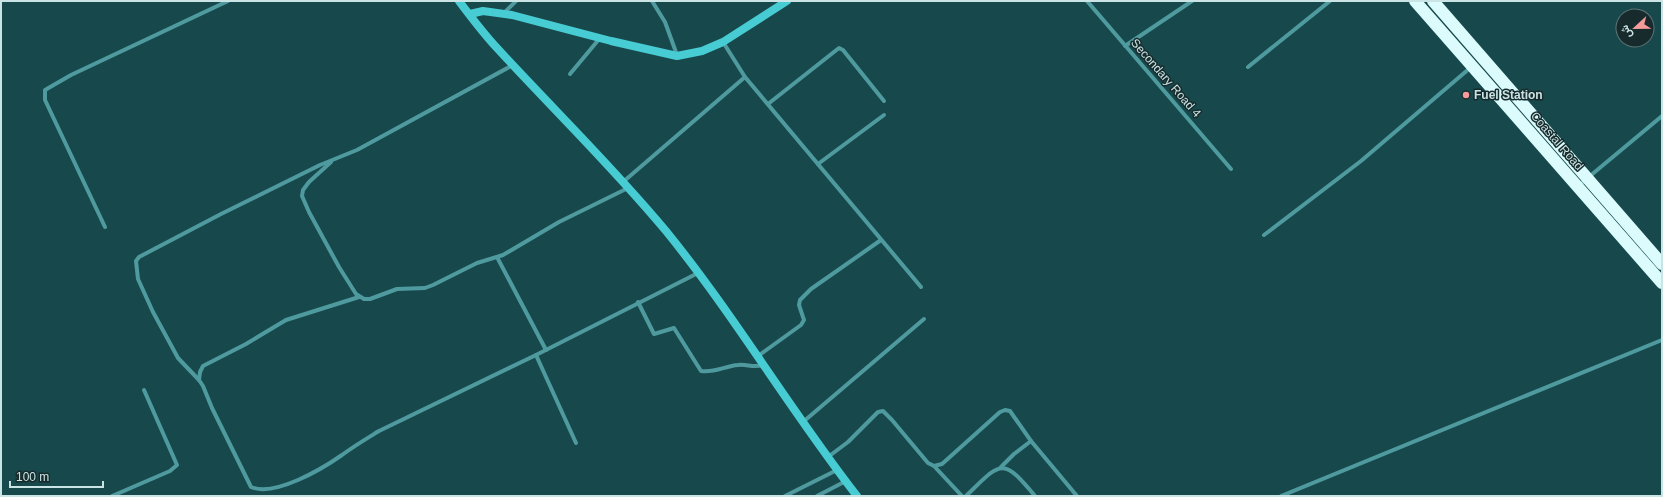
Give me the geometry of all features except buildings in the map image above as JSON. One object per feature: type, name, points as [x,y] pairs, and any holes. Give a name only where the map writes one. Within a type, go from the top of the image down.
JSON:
[{"type":"highway","name":"Coastal Road","points":[[1415,1],[1472,66],[1662,264]]},
{"type":"highway","name":"Coastal Road","points":[[1432,1],[1583,183],[1662,282]]},
{"type":"street","points":[[105,227],[45,100],[45,90],[71,76],[228,1]]},
{"type":"street","points":[[458,1],[513,65],[626,185],[666,231],[698,272],[758,356],[802,422],[857,496]]},
{"type":"street","points":[[504,14],[516,1]]},
{"type":"street","points":[[652,1],[665,22],[677,56]]},
{"type":"street","points":[[470,14],[484,11],[504,14],[677,56],[702,51],[723,42],[787,1]]},
{"type":"street","name":"Secondary Road 4","points":[[1086,1],[1231,168]]},
{"type":"street","points":[[1126,46],[1192,1]]},
{"type":"street","points":[[1248,68],[1330,1]]},
{"type":"street","points":[[570,74],[600,38]]},
{"type":"street","points":[[723,42],[745,78],[921,287]]},
{"type":"street","points":[[768,104],[839,48],[843,50],[884,101]]},
{"type":"street","points":[[260,495],[251,487],[199,380],[178,358],[153,312],[138,279],[136,261],[139,257],[177,236],[385,135],[513,65]]},
{"type":"street","points":[[1264,235],[1361,162],[1472,66]]},
{"type":"street","points":[[199,380],[200,372],[204,366],[246,344],[286,320],[359,297],[370,299],[397,289],[429,286],[477,264],[497,257],[626,185],[745,78]]},
{"type":"street","points":[[818,164],[884,115]]},
{"type":"street","points":[[1583,183],[1662,116]]},
{"type":"street","points":[[335,159],[309,182],[303,190],[302,196],[308,212],[339,267],[359,297]]},
{"type":"street","points":[[758,356],[801,325],[804,320],[799,305],[800,300],[811,289],[881,240]]},
{"type":"street","points":[[497,257],[546,350]]},
{"type":"street","points":[[282,492],[322,472],[355,446],[379,431],[536,355],[698,272]]},
{"type":"street","points":[[638,302],[647,324],[654,334],[674,328],[701,371],[709,372],[738,365],[753,368],[764,365]]},
{"type":"street","points":[[802,422],[924,319]]},
{"type":"street","points":[[1281,496],[1662,340]]},
{"type":"street","points":[[536,355],[576,443]]},
{"type":"street","points":[[112,496],[170,471],[177,465],[144,390]]},
{"type":"street","points":[[934,466],[942,464],[1000,412],[1005,410],[1010,411],[1031,441],[1077,496]]},
{"type":"street","points":[[828,458],[848,442],[878,412],[883,411],[928,463],[934,466],[962,496]]},
{"type":"street","points":[[966,496],[992,472],[1001,468],[1031,441]]},
{"type":"street","points":[[1001,468],[1009,468],[1035,496]]},
{"type":"street","points":[[784,496],[837,470]]},
{"type":"street","points":[[816,496],[846,481]]},
{"type":"place","name":"Fuel Station","points":[[1466,95]]}]
